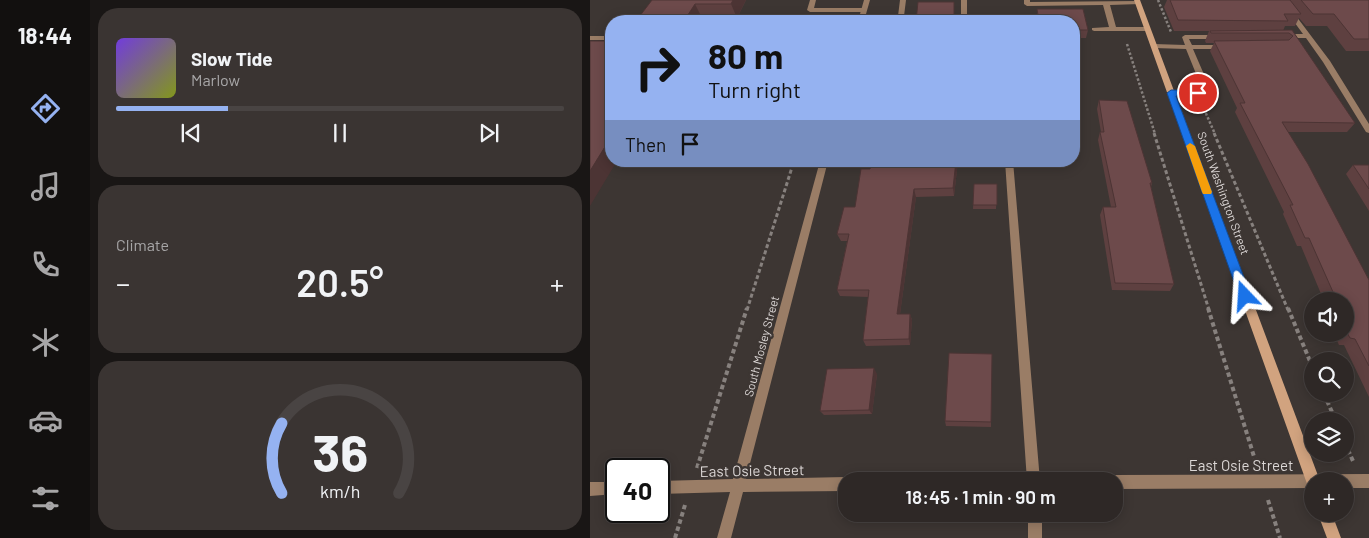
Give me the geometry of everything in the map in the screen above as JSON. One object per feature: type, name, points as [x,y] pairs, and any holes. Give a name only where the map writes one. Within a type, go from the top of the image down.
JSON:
[{"type":"street","points":[[814,0],[810,10],[864,10]]},
{"type":"street","points":[[863,15],[867,0]]},
{"type":"street","points":[[901,15],[903,0]]},
{"type":"street","points":[[964,0],[964,15]]},
{"type":"street","points":[[1027,0],[1027,4],[1138,2]]},
{"type":"street","points":[[1281,0],[1308,36],[1369,130]]},
{"type":"street","name":"South Washington Street","points":[[1138,2],[1310,472]]},
{"type":"street","points":[[1106,3],[1114,29]]},
{"type":"street","points":[[1094,29],[1148,29]]},
{"type":"street","points":[[1280,36],[1308,36]]},
{"type":"street","points":[[1171,93],[1208,93],[1185,37],[1232,37]]},
{"type":"street","points":[[590,38],[605,38]]},
{"type":"street","points":[[1154,46],[1236,47]]},
{"type":"street","name":"South Mosley Street","points":[[724,538],[822,167]]},
{"type":"street","points":[[1009,167],[1033,472]]},
{"type":"street","name":"East Osie Street","points":[[1123,482],[1304,481]]},
{"type":"street","name":"East Osie Street","points":[[1354,481],[1369,481]]},
{"type":"street","name":"East Osie Street","points":[[670,487],[838,484]]},
{"type":"street","points":[[590,488],[605,488]]},
{"type":"street","points":[[1034,522],[1035,538]]},
{"type":"street","points":[[1328,522],[1334,538]]},
{"type":"path","points":[[1158,0],[1178,47]]},
{"type":"path","points":[[1123,29],[1280,538]]},
{"type":"path","points":[[1198,93],[1306,352]]},
{"type":"path","points":[[675,538],[792,167]]},
{"type":"building","points":[[652,0],[733,0],[731,4],[695,4],[688,15],[641,15]]},
{"type":"building","points":[[1170,0],[1290,0],[1301,14],[1284,14],[1288,21],[1178,20]]},
{"type":"building","points":[[1301,0],[1369,0],[1369,39],[1354,39],[1334,14],[1313,14]]},
{"type":"building","points":[[918,2],[954,2],[954,15],[917,15]]},
{"type":"building","points":[[1037,9],[1083,9],[1088,30],[1080,30],[1080,15],[1038,15]]},
{"type":"building","points":[[1292,30],[1355,123],[1282,122],[1308,164],[1369,280],[1369,366],[1354,339],[1354,292],[1333,292],[1309,238],[1305,238],[1290,205],[1293,205],[1240,103],[1245,103],[1214,41],[1289,40],[1293,36],[1289,33],[1211,33],[1210,31]]},
{"type":"building","points":[[590,41],[605,41],[605,147],[590,171]]},
{"type":"building","points":[[1099,100],[1127,101],[1152,183],[1150,183],[1174,284],[1115,283],[1103,207],[1116,207],[1100,132],[1104,132]]},
{"type":"building","points":[[1353,165],[1369,165],[1369,189]]},
{"type":"building","points":[[870,167],[955,167],[953,188],[914,189],[897,314],[910,314],[909,339],[863,340],[869,290],[837,290],[849,234],[837,234],[844,207],[855,207],[861,169],[870,169]]},
{"type":"building","points":[[974,184],[997,184],[997,205],[973,205]]},
{"type":"building","points":[[949,353],[992,354],[991,422],[945,421]]},
{"type":"building","points":[[874,368],[869,410],[820,411],[827,369]]},
{"type":"slow traffic","points":[[1190,146],[1207,192]]},
{"type":"route","points":[[1198,93],[1171,93],[1245,296]]}]
